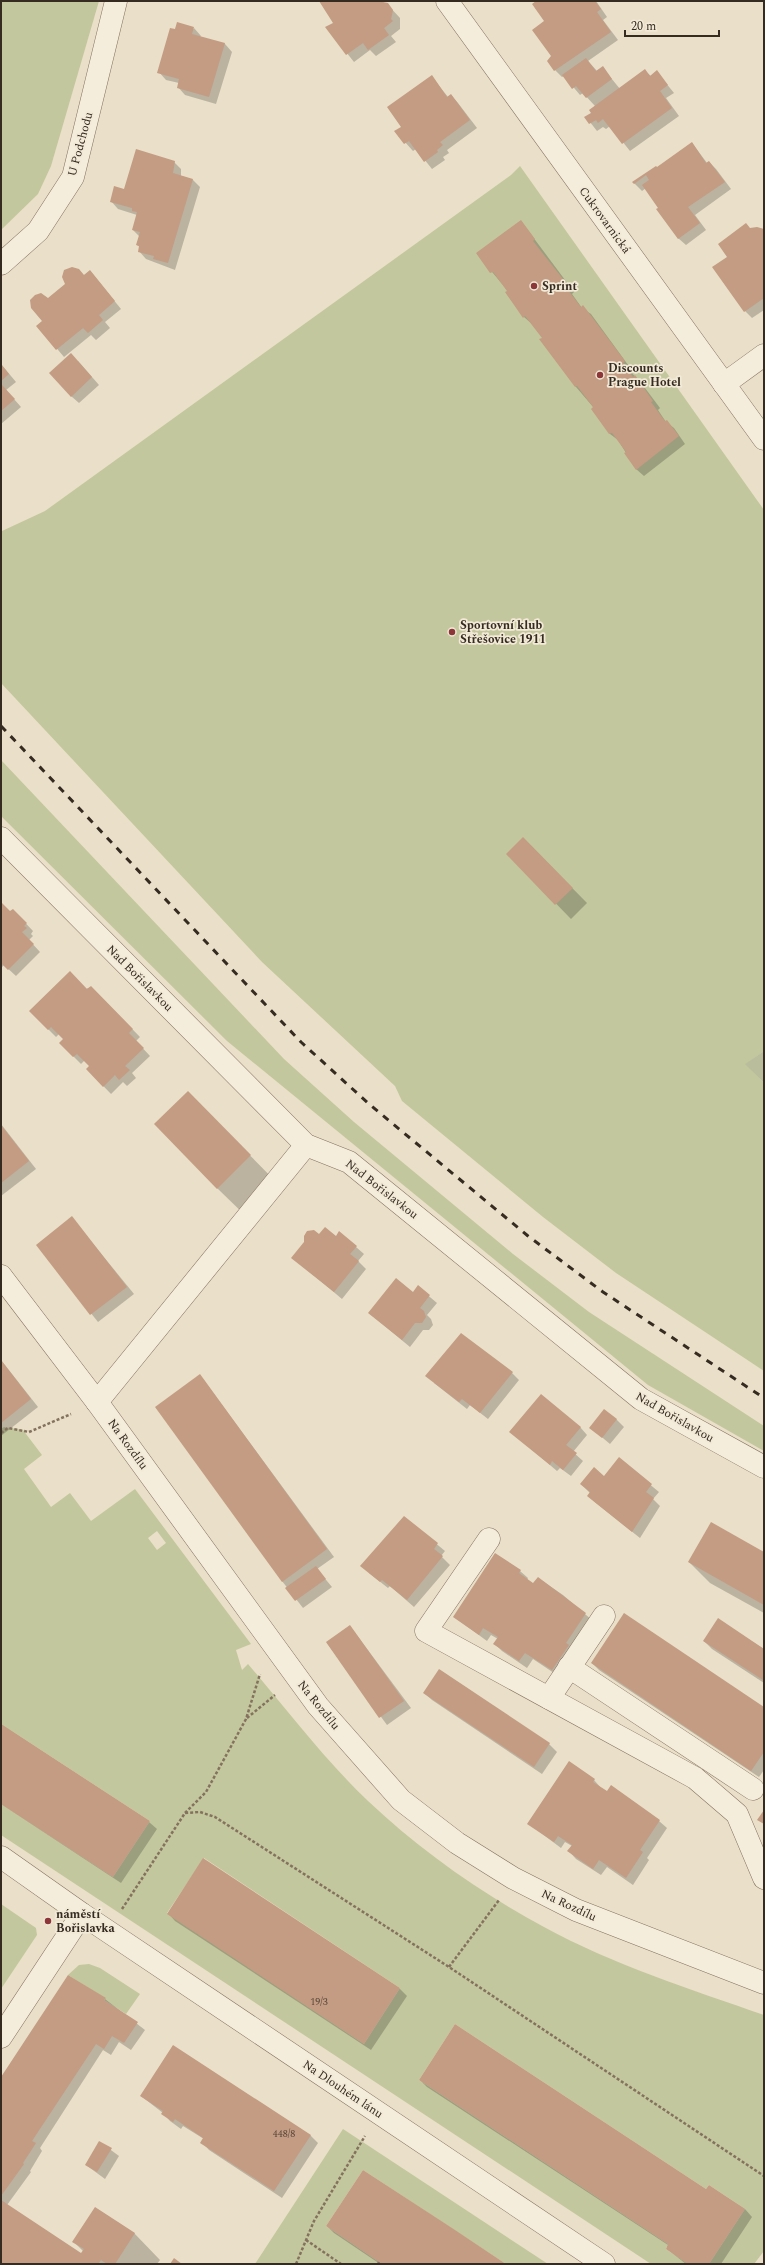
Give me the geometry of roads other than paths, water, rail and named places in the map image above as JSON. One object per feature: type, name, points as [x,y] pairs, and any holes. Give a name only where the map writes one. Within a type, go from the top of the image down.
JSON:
[{"type":"street","name":"U Podchodu","points":[[1,264],[38,231],[73,177],[116,1]]},
{"type":"street","name":"Cukrovarnická","points":[[447,1],[764,438]]},
{"type":"street","points":[[724,384],[764,355]]},
{"type":"street","name":"Nad Bořislavkou","points":[[1,838],[306,1145],[349,1162],[641,1399],[764,1467]]},
{"type":"street","points":[[97,1402],[306,1145]]},
{"type":"street","name":"Na Rozdílu","points":[[1,1276],[97,1402],[318,1706],[401,1800],[457,1843],[513,1878],[576,1910],[764,1983]]},
{"type":"street","points":[[489,1539],[426,1631],[695,1778],[737,1814],[764,1878]]},
{"type":"street","points":[[549,1698],[604,1616]]},
{"type":"street","points":[[570,1667],[758,1782],[737,1814]]},
{"type":"street","points":[[1,1857],[82,1914],[1,2037]]},
{"type":"street","name":"Na Dlouhém lánu","points":[[82,1914],[604,2264]]},
{"type":"railway","points":[[1,726],[301,1042],[369,1104],[528,1236],[603,1292],[764,1398]]},
{"type":"place","name":"Sprint","points":[[534,286]]},
{"type":"place","name":"Discounts Prague Hotel","points":[[600,375]]},
{"type":"place","name":"Sportovní klub Střešovice 1911","points":[[452,632]]},
{"type":"place","name":"náměstí Bořislavka","points":[[48,1921]]}]
